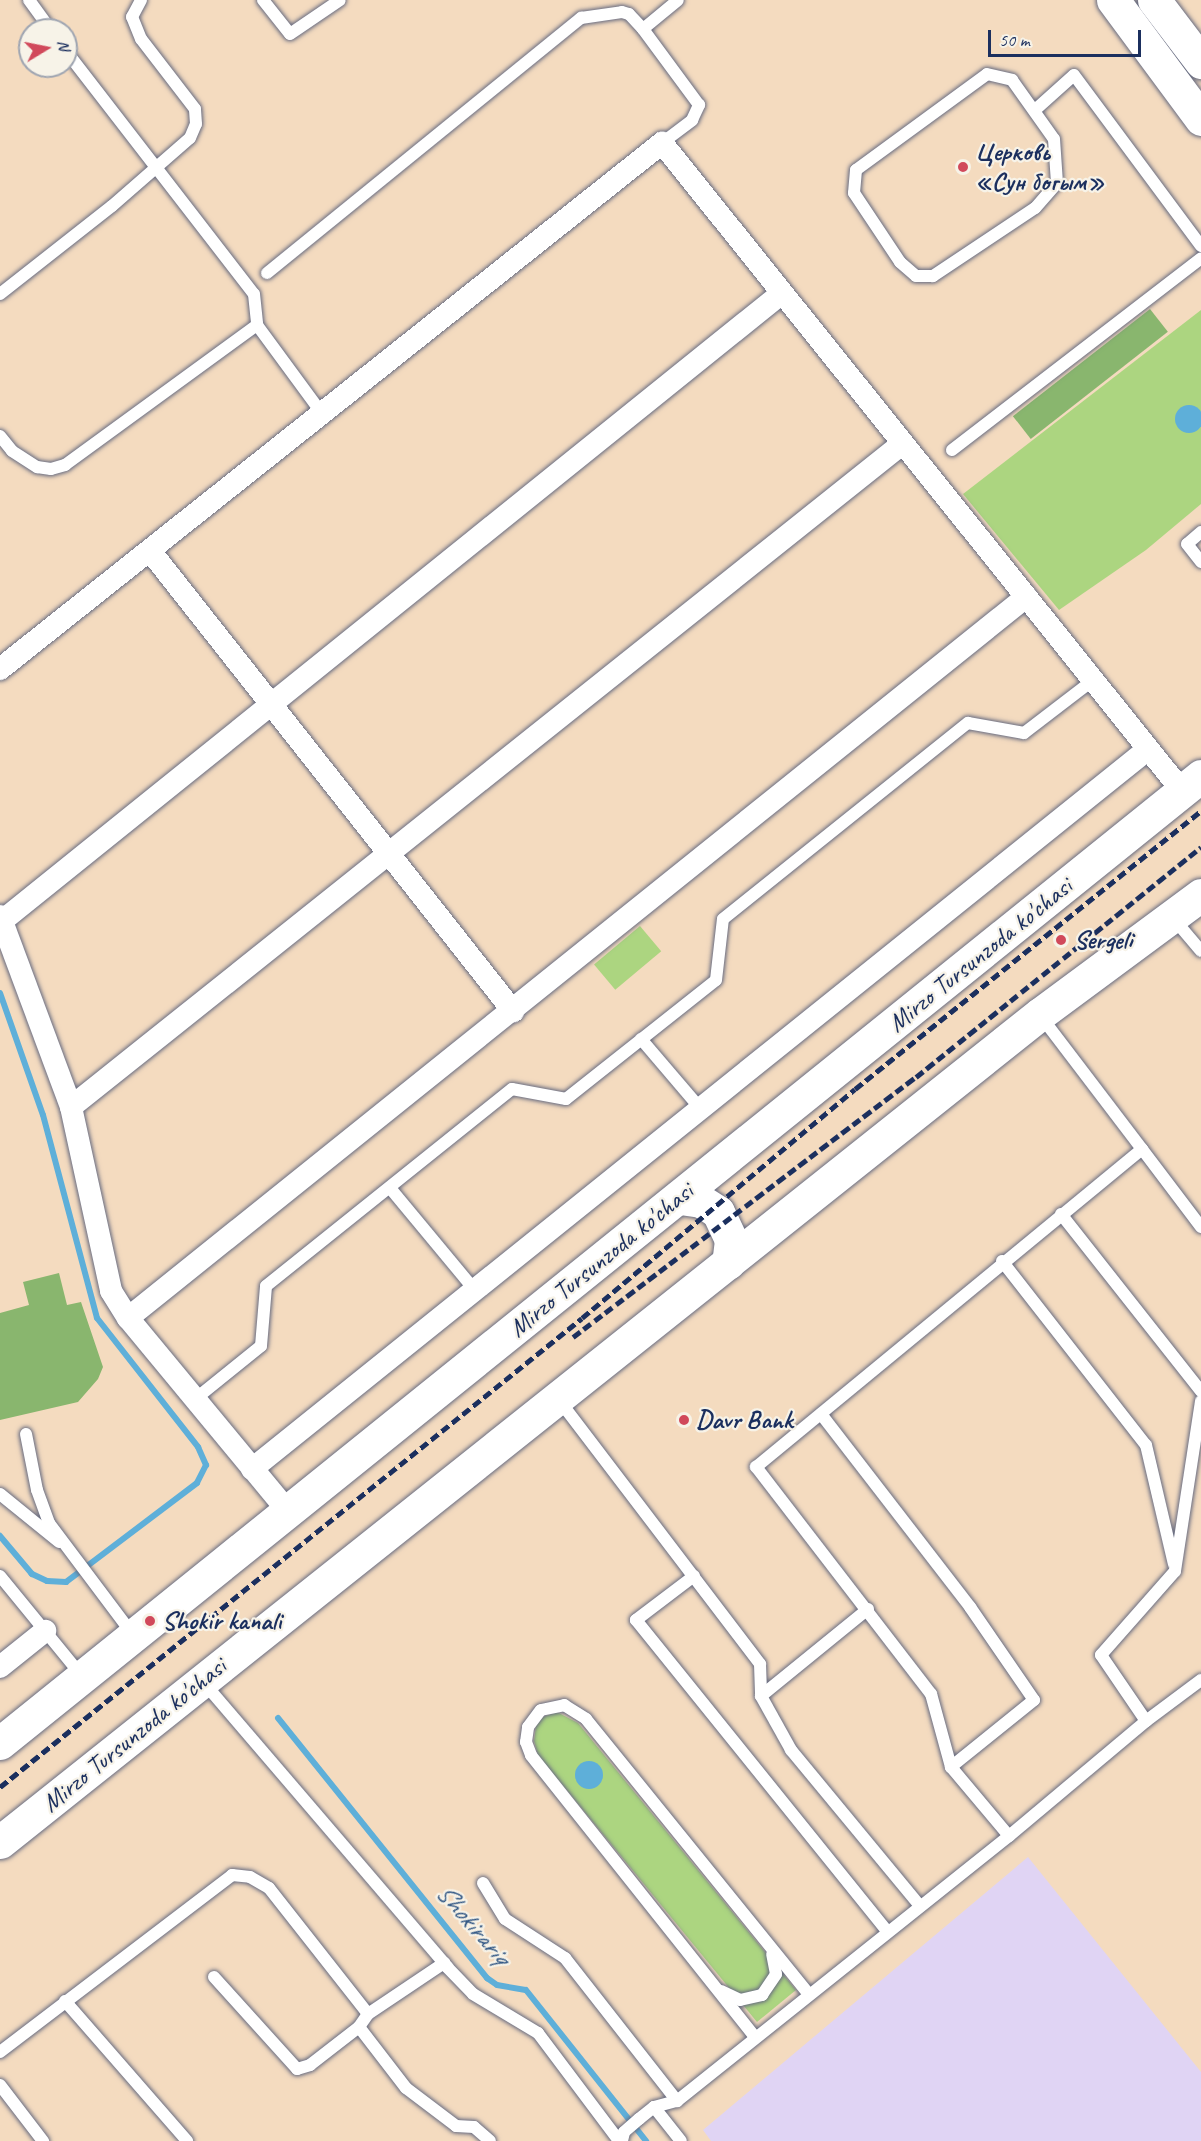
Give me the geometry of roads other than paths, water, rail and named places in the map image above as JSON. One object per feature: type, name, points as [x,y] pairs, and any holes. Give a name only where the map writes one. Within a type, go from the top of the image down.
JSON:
[{"type":"main road","points":[[1113,0],[1201,119]]},
{"type":"main road","points":[[1154,0],[1201,62]]},
{"type":"main road","name":"Mirzo Tursunzoda ko'chasi","points":[[0,1743],[1192,784]]},
{"type":"main road","name":"Mirzo Tursunzoda ko'chasi","points":[[0,1842],[559,1400],[1040,1014],[1201,895]]},
{"type":"main road","points":[[680,1198],[701,1201],[718,1212],[730,1230],[728,1263]]},
{"type":"street","points":[[0,669],[151,552],[662,143],[1148,749],[1192,784]]},
{"type":"street","points":[[287,1510],[128,1318],[111,1291],[70,1107],[1,918],[272,706],[782,293]]},
{"type":"street","points":[[70,1107],[903,443]]},
{"type":"street","points":[[151,552],[513,1011]]},
{"type":"street","points":[[128,1318],[1026,597]]},
{"type":"street","points":[[252,1469],[473,1288],[1148,749]]},
{"type":"street","points":[[0,1667],[45,1631]]},
{"type":"lane","points":[[29,0],[42,18]]},
{"type":"lane","points":[[0,294],[190,138],[196,124],[195,109],[141,39],[132,17],[141,0]]},
{"type":"lane","points":[[263,0],[290,34],[340,0]]},
{"type":"lane","points":[[643,28],[678,0]]},
{"type":"lane","points":[[267,273],[581,18],[622,12],[629,14],[643,28],[699,105],[692,120],[662,143]]},
{"type":"lane","points":[[78,67],[154,169],[254,294],[257,325],[323,415]]},
{"type":"lane","points":[[987,74],[1012,80],[1035,110],[1054,139],[1057,183],[1035,208],[933,276],[916,276],[900,262],[854,193],[856,170],[987,74]]},
{"type":"lane","points":[[1035,110],[1074,75],[1201,246]]},
{"type":"lane","points":[[952,450],[1201,258]]},
{"type":"lane","points":[[0,436],[12,451],[37,467],[51,470],[65,465],[257,325]]},
{"type":"lane","points":[[1199,560],[1187,544],[1201,532]]},
{"type":"lane","points":[[194,1400],[261,1346],[266,1287],[512,1089],[566,1099],[716,980],[723,919],[968,723],[1024,734],[1093,680]]},
{"type":"lane","points":[[1172,917],[1201,951]]},
{"type":"lane","points":[[1040,1014],[1201,1227]]},
{"type":"lane","points":[[641,1039],[699,1107]]},
{"type":"lane","points":[[1009,1836],[951,1767],[931,1694],[868,1609],[756,1467],[1002,1262],[1142,1149]]},
{"type":"lane","points":[[390,1188],[473,1288]]},
{"type":"lane","points":[[1061,1214],[1201,1391]]},
{"type":"lane","points":[[1002,1262],[1146,1445],[1175,1571]]},
{"type":"lane","points":[[559,1400],[759,1664],[761,1696],[790,1750],[919,1905]]},
{"type":"lane","points":[[1146,1720],[1101,1655],[1175,1571],[1201,1401]]},
{"type":"lane","points":[[821,1414],[970,1607],[1034,1700],[951,1767]]},
{"type":"lane","points":[[26,1434],[37,1490],[62,1544]]},
{"type":"lane","points":[[0,1494],[62,1544],[133,1635]]},
{"type":"lane","points":[[0,1576],[82,1676]]},
{"type":"lane","points":[[694,1576],[636,1620],[887,1931]]},
{"type":"lane","points":[[761,1696],[868,1609]]},
{"type":"lane","points":[[202,1681],[444,1963],[473,1994],[538,2033],[622,2138],[639,2119],[654,2107],[677,2101],[919,1905],[1009,1836],[1146,1720],[1201,1680]]},
{"type":"lane","points":[[755,2037],[531,1755],[526,1742],[528,1727],[541,1710],[564,1705],[586,1719],[808,1994]]},
{"type":"lane","points":[[0,2052],[232,1875],[250,1876],[269,1888],[368,2014]]},
{"type":"lane","points":[[483,1883],[506,1919],[566,1958],[677,2101]]},
{"type":"lane","points":[[714,1984],[727,1996],[741,2000],[755,1998],[768,1990],[776,1968],[766,1942]]},
{"type":"lane","points":[[214,1977],[297,2069],[310,2065],[359,2027],[368,2014],[444,1963]]},
{"type":"lane","points":[[65,2001],[186,2141]]},
{"type":"lane","points":[[359,2027],[406,2088],[456,2126],[474,2127],[486,2140]]},
{"type":"lane","points":[[0,2085],[43,2141]]},
{"type":"lane","points":[[654,2107],[681,2141]]},
{"type":"water","points":[[1189,405],[1199,409],[1203,419],[1199,429],[1189,433],[1179,429],[1175,419],[1179,409]]},
{"type":"water","points":[[589,1761],[599,1765],[603,1775],[599,1785],[589,1789],[579,1785],[575,1775],[579,1765]]},
{"type":"waterway","points":[[0,993],[43,1115],[97,1318],[198,1447],[206,1465],[197,1483],[66,1582],[47,1581],[32,1574],[0,1536]]},
{"type":"waterway","name":"Shokirariq","points":[[278,1718],[487,1978],[497,1985],[526,1990],[646,2141]]},
{"type":"railway","points":[[0,1787],[582,1318],[855,1089],[1201,811]]},
{"type":"railway","points":[[573,1337],[916,1077],[1201,847]]},
{"type":"place","name":"Церковь «Сун богым»","points":[[963,167]]},
{"type":"place","name":"Sergeli","points":[[1061,940]]},
{"type":"place","name":"Davr Bank","points":[[684,1420]]},
{"type":"place","name":"Shokir kanali","points":[[150,1621]]}]
